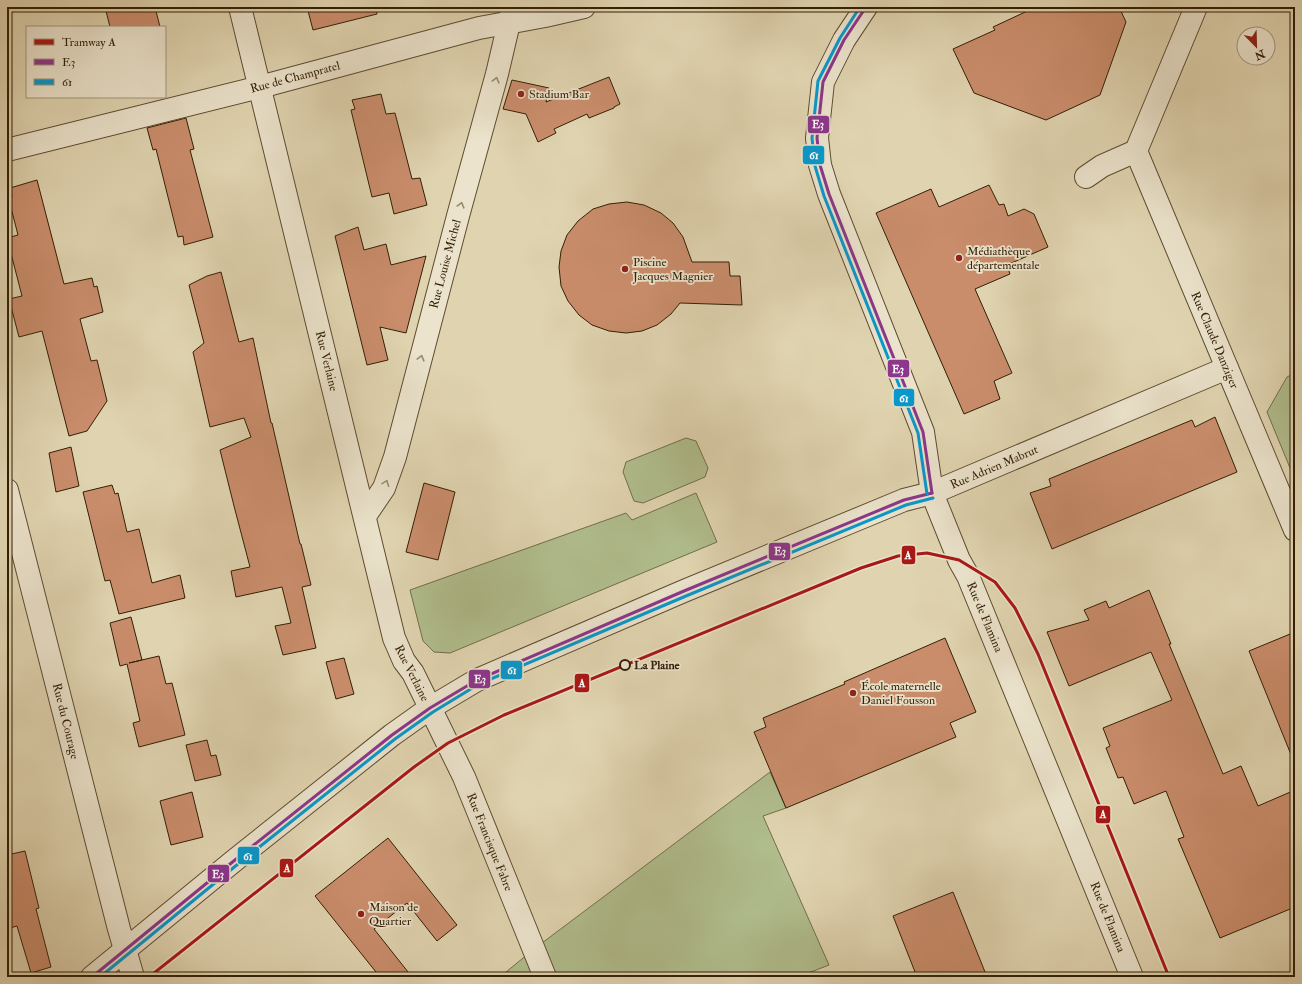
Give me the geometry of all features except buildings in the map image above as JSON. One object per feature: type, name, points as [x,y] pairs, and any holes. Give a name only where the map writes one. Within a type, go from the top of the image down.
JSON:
[{"type":"street","name":"Rue Verlaine","points":[[240,7],[394,638],[404,661],[413,673],[430,708]]},
{"type":"street","name":"Rue de Champratel","points":[[7,150],[260,87],[479,28],[511,15],[545,16],[584,7]]},
{"type":"street","name":"Rue de Flamina","points":[[866,7],[844,40],[823,82],[817,138],[820,165],[829,194],[923,432],[932,493],[959,560],[968,576],[1132,977]]},
{"type":"street","points":[[1086,177],[1102,166],[1136,151],[1196,7]]},
{"type":"street","name":"Rue Louise Michel","points":[[365,516],[384,488],[396,457],[458,216],[497,74],[511,15]]},
{"type":"street","name":"Rue Claude Danziger","points":[[1136,151],[1295,530]]},
{"type":"street","name":"Rue Adrien Mabrut","points":[[92,977],[235,860],[392,735],[430,708],[477,680],[684,591],[904,500],[932,493],[1227,368]]},
{"type":"street","name":"Rue du Courage","points":[[7,490],[125,951],[133,977]]},
{"type":"street","name":"Rue Francisque Fabre","points":[[430,708],[464,777],[545,977]]},
{"type":"green space","points":[[1295,373],[1295,480],[1267,412],[1287,377]]},
{"type":"green space","points":[[686,438],[696,441],[708,468],[705,477],[643,503],[634,501],[623,472],[626,462]]},
{"type":"green space","points":[[696,493],[717,542],[450,653],[434,652],[423,641],[410,590],[626,513],[632,520]]},
{"type":"green space","points":[[770,772],[786,808],[763,816],[829,965],[798,977],[500,977],[534,949]]},
{"type":"tram line","name":"A","points":[[149,977],[414,767],[448,743],[504,715],[861,568],[898,556],[927,553],[959,560],[995,582],[1015,608],[1038,654],[1169,977]]},
{"type":"transit line","name":"61","points":[[860,7],[840,38],[818,81],[812,138],[815,166],[824,196],[918,433],[927,494]]},
{"type":"transit line","name":"E3","points":[[866,7],[844,40],[823,82],[817,138],[820,165],[829,194],[923,432],[932,493]]},
{"type":"transit line","name":"E3","points":[[92,977],[235,860],[392,735],[430,708],[477,680],[684,591],[904,500],[932,493]]},
{"type":"transit line","name":"61","points":[[100,977],[238,864],[395,739],[433,712],[479,684],[906,505],[933,498]]},
{"type":"place","name":"Stadium Bar","points":[[521,94]]},
{"type":"place","name":"Médiathèque départementale","points":[[959,258]]},
{"type":"place","name":"Piscine Jacques Magnier","points":[[625,269]]},
{"type":"place","name":"La Plaine","points":[[625,665]]},
{"type":"place","name":"École maternelle Daniel Fousson","points":[[853,693]]},
{"type":"place","name":"Maison de Quartier","points":[[361,914]]}]
